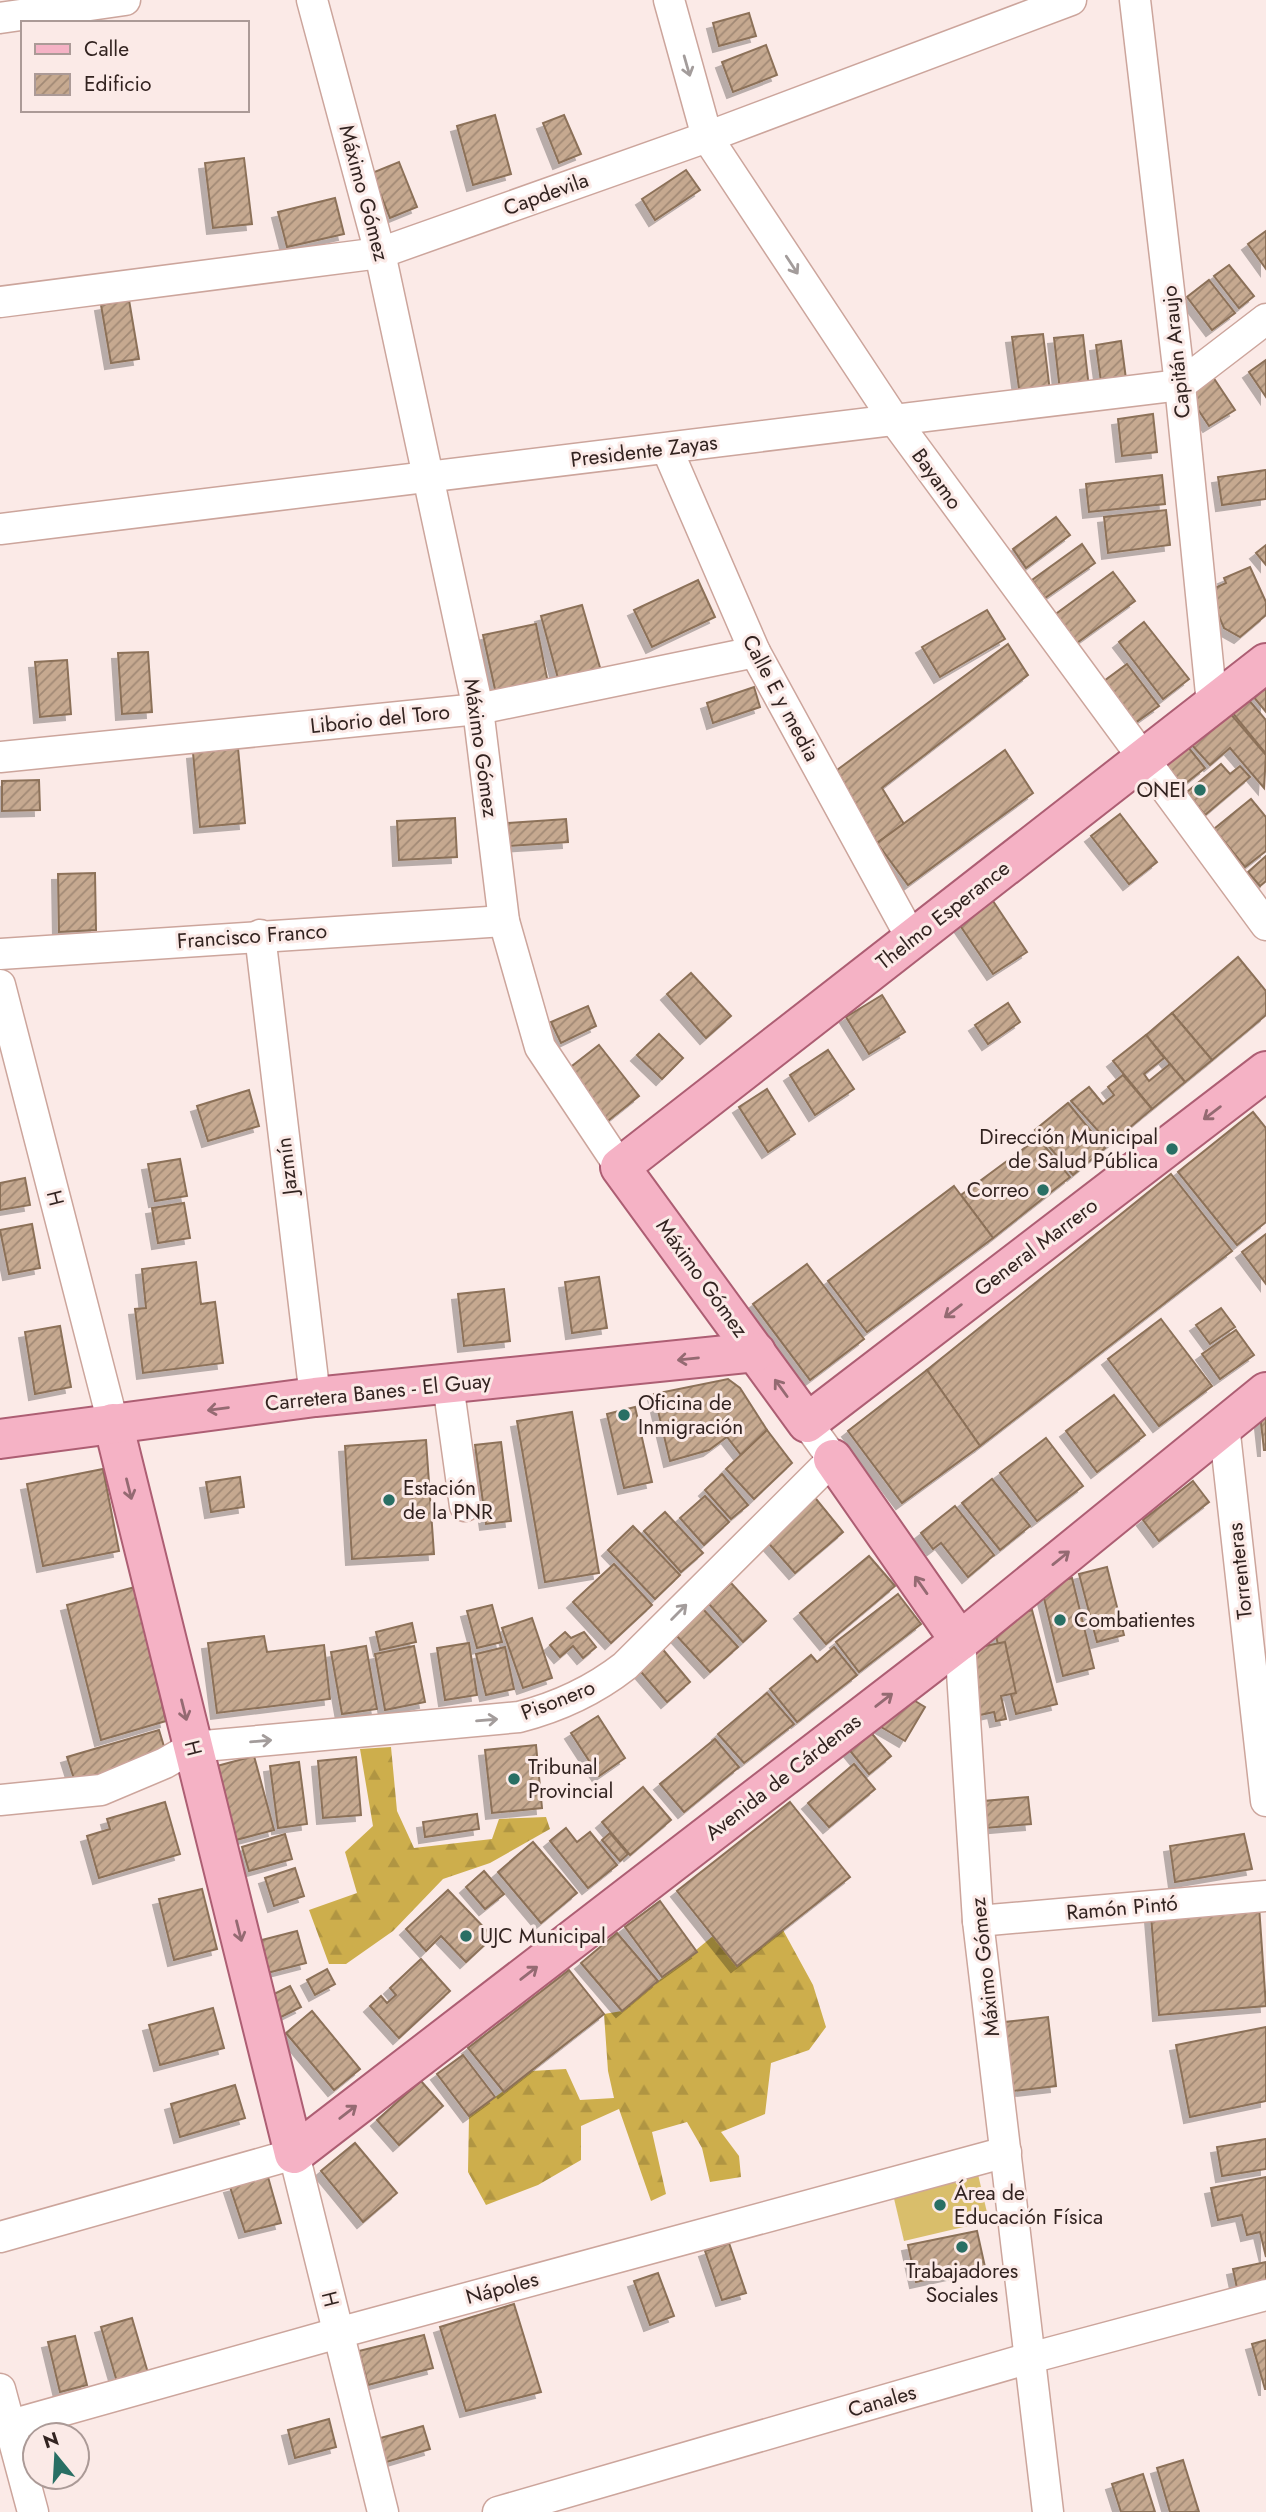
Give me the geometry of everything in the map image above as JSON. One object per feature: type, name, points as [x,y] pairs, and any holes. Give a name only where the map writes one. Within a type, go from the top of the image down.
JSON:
[{"type":"main road","name":"Thelmo Esperance","points":[[620,1167],[1266,663]]},
{"type":"main road","name":"General Marrero","points":[[807,1423],[1266,1071]]},
{"type":"main road","name":"Máximo Gómez","points":[[620,1167],[807,1423]]},
{"type":"main road","name":"Carretera Banes - El Guay","points":[[0,1439],[314,1397],[756,1352]]},
{"type":"main road","name":"Avenida de Cárdenas","points":[[294,2154],[960,1642],[1266,1392]]},
{"type":"main road","name":"H","points":[[113,1423],[294,2154]]},
{"type":"main road","points":[[833,1459],[960,1642]]},
{"type":"street","points":[[0,18],[125,0]]},
{"type":"street","name":"Máximo Gómez","points":[[312,0],[380,253],[478,709],[504,921],[540,1047],[620,1167]]},
{"type":"street","name":"Bayamo","points":[[669,0],[707,136],[892,418],[1266,925]]},
{"type":"street","name":"Capdevila","points":[[0,302],[380,253],[707,136],[1071,0]]},
{"type":"street","name":"Capitán Araujo","points":[[1136,0],[1180,385],[1212,704]]},
{"type":"street","points":[[1180,385],[1266,319]]},
{"type":"street","name":"Presidente Zayas","points":[[0,529],[667,449],[892,418],[1180,385]]},
{"type":"street","name":"Calle E y media","points":[[667,449],[755,652],[912,939]]},
{"type":"street","name":"Liborio del Toro","points":[[0,757],[478,709],[755,652]]},
{"type":"street","name":"Francisco Franco","points":[[0,954],[504,921]]},
{"type":"street","name":"Jazmín","points":[[260,935],[314,1397]]},
{"type":"street","name":"H","points":[[0,985],[113,1423]]},
{"type":"street","points":[[448,1384],[465,1506]]},
{"type":"street","points":[[807,1423],[833,1459]]},
{"type":"street","name":"Torrenteras","points":[[1224,1425],[1263,1742],[1266,1801]]},
{"type":"street","name":"Pisonero","points":[[193,1747],[519,1717],[569,1701],[601,1685],[625,1666],[833,1459]]},
{"type":"street","name":"Máximo Gómez","points":[[960,1642],[978,1921],[1048,2512]]},
{"type":"street","points":[[0,1800],[101,1790],[165,1763],[193,1747]]},
{"type":"street","name":"Ramón Pintó","points":[[978,1921],[1266,1896]]},
{"type":"street","name":"Nápoles","points":[[5,2427],[338,2333],[1006,2152]]},
{"type":"street","points":[[0,2237],[294,2154]]},
{"type":"street","name":"H","points":[[294,2154],[383,2512]]},
{"type":"street","name":"Canales","points":[[498,2512],[1030,2358],[1266,2295]]},
{"type":"street","points":[[0,2389],[5,2427],[33,2512]]},
{"type":"green space","points":[[391,1747],[397,1811],[414,1848],[492,1839],[499,1819],[546,1817],[550,1829],[490,1863],[443,1879],[393,1931],[346,1964],[329,1964],[309,1910],[357,1893],[345,1852],[373,1826],[360,1749]]},
{"type":"green space","points":[[783,1930],[813,1985],[826,2027],[809,2050],[771,2063],[765,2114],[721,2132],[739,2156],[741,2177],[710,2182],[702,2148],[687,2122],[652,2132],[666,2194],[651,2201],[619,2109],[581,2126],[581,2160],[538,2185],[486,2205],[468,2172],[469,2116],[531,2071],[566,2069],[580,2100],[614,2098],[608,2071],[604,2014],[622,2011],[713,1936],[737,1966]]},
{"type":"shaded area","name":"Área de Educación Física","points":[[977,2170],[989,2221],[904,2241],[892,2190]]},
{"type":"building","points":[[749,13],[756,36],[719,46],[713,23]]},
{"type":"building","points":[[766,45],[777,75],[733,92],[722,62]]},
{"type":"building","points":[[495,115],[511,174],[473,185],[457,126]]},
{"type":"building","points":[[564,115],[581,154],[559,163],[543,123]]},
{"type":"building","points":[[244,158],[252,224],[213,228],[205,163]]},
{"type":"building","points":[[399,162],[417,207],[390,218],[372,173]]},
{"type":"building","points":[[686,170],[700,190],[655,220],[642,199]]},
{"type":"building","points":[[335,198],[344,234],[287,247],[278,212]]},
{"type":"building","points":[[1266,231],[1266,269],[1248,244]]},
{"type":"building","points":[[1229,265],[1254,296],[1239,308],[1214,276]]},
{"type":"building","points":[[1209,280],[1235,313],[1212,330],[1187,297]]},
{"type":"building","points":[[129,300],[139,359],[111,363],[101,305]]},
{"type":"building","points":[[1043,334],[1050,392],[1020,396],[1012,337]]},
{"type":"building","points":[[1083,335],[1089,388],[1060,391],[1054,338]]},
{"type":"building","points":[[1121,341],[1126,379],[1101,382],[1096,345]]},
{"type":"building","points":[[1266,360],[1266,397],[1249,372]]},
{"type":"building","points":[[1213,377],[1235,410],[1209,426],[1187,393]]},
{"type":"building","points":[[1153,414],[1157,452],[1122,456],[1118,419]]},
{"type":"building","points":[[1266,470],[1266,499],[1222,505],[1218,477]]},
{"type":"building","points":[[1162,475],[1165,504],[1089,512],[1086,484]]},
{"type":"building","points":[[1166,510],[1170,545],[1108,553],[1104,517]]},
{"type":"building","points":[[1056,517],[1070,535],[1026,568],[1013,549]]},
{"type":"building","points":[[1082,544],[1095,563],[1045,598],[1032,580]]},
{"type":"building","points":[[1266,545],[1266,565],[1256,553]]},
{"type":"building","points":[[1250,567],[1266,602],[1266,615],[1240,637],[1224,628],[1208,591],[1226,583],[1224,578]]},
{"type":"building","points":[[1113,572],[1135,601],[1074,645],[1053,616]]},
{"type":"building","points":[[698,580],[715,617],[652,647],[634,610]]},
{"type":"building","points":[[582,605],[601,671],[559,682],[541,616]]},
{"type":"building","points":[[987,610],[1005,639],[940,677],[922,647]]},
{"type":"building","points":[[1144,622],[1189,679],[1163,699],[1119,642]]},
{"type":"building","points":[[536,624],[548,683],[496,694],[483,635]]},
{"type":"building","points":[[1008,644],[1028,675],[882,788],[904,824],[877,843],[837,770]]},
{"type":"building","points":[[148,652],[152,712],[122,714],[118,653]]},
{"type":"building","points":[[67,660],[71,714],[40,717],[35,662]]},
{"type":"building","points":[[1127,664],[1159,706],[1135,723],[1104,681]]},
{"type":"building","points":[[1266,684],[1266,712],[1252,695]]},
{"type":"building","points":[[754,687],[760,707],[713,723],[707,703]]},
{"type":"building","points":[[1247,698],[1266,720],[1266,754],[1231,711]]},
{"type":"building","points":[[1229,712],[1266,755],[1264,788],[1230,748],[1210,765],[1191,744]]},
{"type":"building","points":[[1188,747],[1205,768],[1181,787],[1164,766]]},
{"type":"building","points":[[238,748],[245,823],[200,827],[193,753]]},
{"type":"building","points":[[1005,750],[1033,793],[908,885],[877,843]]},
{"type":"building","points":[[1221,764],[1230,774],[1240,766],[1250,777],[1205,815],[1187,792]]},
{"type":"building","points":[[39,780],[40,810],[2,811],[2,781]]},
{"type":"building","points":[[1251,799],[1266,817],[1266,851],[1245,867],[1214,829]]},
{"type":"building","points":[[1120,814],[1157,862],[1129,884],[1091,836]]},
{"type":"building","points":[[455,818],[457,857],[399,860],[397,821]]},
{"type":"building","points":[[566,819],[568,842],[509,846],[508,823]]},
{"type":"building","points":[[1266,856],[1266,881],[1260,886],[1248,872]]},
{"type":"building","points":[[95,873],[96,930],[59,932],[58,874]]},
{"type":"building","points":[[989,895],[1027,952],[993,974],[955,918]]},
{"type":"building","points":[[1238,957],[1266,991],[1266,1015],[1212,1060],[1172,1013]]},
{"type":"building","points":[[691,973],[731,1016],[706,1038],[667,994]]},
{"type":"building","points":[[882,995],[905,1032],[869,1054],[846,1017]]},
{"type":"building","points":[[1008,1003],[1020,1022],[988,1044],[975,1025]]},
{"type":"building","points":[[588,1006],[596,1026],[561,1043],[551,1022]]},
{"type":"building","points":[[1172,1013],[1212,1060],[1185,1082],[1146,1035]]},
{"type":"building","points":[[659,1034],[683,1058],[662,1079],[637,1055]]},
{"type":"building","points":[[1146,1035],[1164,1058],[1144,1074],[1149,1081],[1170,1064],[1185,1082],[1152,1109],[1113,1061]]},
{"type":"building","points":[[599,1045],[639,1096],[604,1124],[563,1073]]},
{"type":"building","points":[[828,1050],[854,1089],[815,1115],[790,1075]]},
{"type":"building","points":[[1123,1075],[1152,1109],[1110,1144],[1071,1101],[1089,1087],[1103,1104],[1114,1095],[1108,1087]]},
{"type":"building","points":[[767,1089],[795,1134],[768,1152],[739,1107]]},
{"type":"building","points":[[249,1090],[259,1126],[208,1141],[197,1106]]},
{"type":"building","points":[[1068,1103],[1105,1148],[1073,1175],[1035,1130]]},
{"type":"building","points":[[1253,1112],[1266,1128],[1266,1222],[1237,1245],[1178,1172]]},
{"type":"building","points":[[1038,1138],[1070,1177],[993,1238],[961,1195]]},
{"type":"building","points":[[180,1159],[187,1196],[155,1201],[148,1164]]},
{"type":"building","points":[[1171,1174],[1232,1251],[980,1446],[927,1370]]},
{"type":"building","points":[[25,1178],[30,1205],[0,1210],[0,1183]]},
{"type":"building","points":[[954,1186],[993,1238],[867,1332],[828,1281]]},
{"type":"building","points":[[184,1203],[190,1238],[158,1243],[152,1208]]},
{"type":"building","points":[[32,1224],[40,1268],[9,1274],[0,1230]]},
{"type":"building","points":[[1266,1234],[1266,1284],[1242,1252]]},
{"type":"building","points":[[196,1262],[201,1304],[215,1302],[223,1363],[143,1373],[135,1309],[146,1308],[142,1269]]},
{"type":"building","points":[[807,1264],[864,1339],[810,1380],[753,1304]]},
{"type":"building","points":[[599,1277],[607,1328],[572,1333],[565,1282]]},
{"type":"building","points":[[504,1289],[510,1341],[464,1346],[458,1294]]},
{"type":"building","points":[[1221,1308],[1235,1327],[1210,1344],[1196,1325]]},
{"type":"building","points":[[1161,1319],[1212,1386],[1159,1426],[1108,1359]]},
{"type":"building","points":[[60,1326],[71,1387],[35,1394],[25,1332]]},
{"type":"building","points":[[1236,1330],[1254,1355],[1220,1379],[1202,1354]]},
{"type":"building","points":[[927,1370],[980,1446],[902,1503],[848,1431]]},
{"type":"building","points":[[728,1379],[740,1388],[767,1430],[741,1455],[727,1437],[709,1450],[670,1461],[654,1394]]},
{"type":"building","points":[[1114,1395],[1145,1435],[1097,1472],[1066,1431]]},
{"type":"building","points":[[1266,1405],[1266,1450],[1264,1450],[1261,1423]]},
{"type":"building","points":[[635,1407],[652,1482],[624,1488],[607,1414]]},
{"type":"building","points":[[572,1412],[599,1573],[545,1582],[517,1421]]},
{"type":"building","points":[[767,1430],[792,1463],[754,1499],[726,1469]]},
{"type":"building","points":[[1046,1438],[1083,1486],[1037,1521],[1000,1473]]},
{"type":"building","name":"Estación de la PNR","points":[[426,1440],[434,1554],[352,1559],[345,1446]]},
{"type":"building","points":[[501,1442],[511,1521],[486,1524],[475,1445]]},
{"type":"building","points":[[103,1469],[119,1551],[43,1566],[27,1484]]},
{"type":"building","points":[[722,1474],[748,1505],[731,1519],[705,1490]]},
{"type":"building","points":[[240,1477],[244,1507],[211,1512],[206,1482]]},
{"type":"building","points":[[992,1479],[1030,1526],[1000,1550],[962,1503]]},
{"type":"building","points":[[1193,1481],[1209,1502],[1159,1541],[1143,1520]]},
{"type":"building","points":[[812,1494],[843,1532],[795,1573],[764,1538]]},
{"type":"building","points":[[705,1496],[729,1522],[704,1545],[680,1518]]},
{"type":"building","points":[[955,1506],[994,1555],[968,1577],[941,1543],[933,1549],[921,1533]]},
{"type":"building","points":[[665,1512],[703,1553],[681,1572],[644,1531]]},
{"type":"building","points":[[633,1526],[680,1575],[655,1599],[608,1550]]},
{"type":"building","points":[[869,1556],[895,1586],[826,1644],[800,1613]]},
{"type":"building","points":[[614,1564],[652,1605],[611,1643],[573,1602]]},
{"type":"building","points":[[1107,1567],[1124,1635],[1097,1642],[1079,1574]]},
{"type":"building","points":[[1072,1578],[1094,1668],[1063,1676],[1041,1586]]},
{"type":"building","points":[[731,1583],[766,1621],[743,1642],[709,1604]]},
{"type":"building","points":[[135,1587],[166,1721],[101,1740],[67,1605]]},
{"type":"building","points":[[898,1594],[921,1624],[859,1672],[836,1642]]},
{"type":"building","points":[[492,1605],[502,1642],[477,1648],[467,1611]]},
{"type":"building","points":[[703,1609],[738,1647],[710,1672],[675,1634]]},
{"type":"building","points":[[1032,1610],[1057,1704],[1016,1714],[992,1621]]},
{"type":"building","points":[[532,1618],[552,1678],[523,1688],[502,1628]]},
{"type":"building","points":[[412,1623],[416,1642],[380,1650],[376,1632]]},
{"type":"building","points":[[565,1632],[571,1638],[584,1632],[596,1647],[583,1658],[573,1646],[560,1657],[550,1645]]},
{"type":"building","points":[[264,1636],[267,1652],[324,1645],[330,1699],[217,1713],[208,1643]]},
{"type":"building","points":[[1005,1642],[1016,1693],[1001,1696],[1006,1719],[996,1721],[994,1712],[980,1715],[965,1650]]},
{"type":"building","points":[[469,1643],[477,1695],[445,1700],[437,1648]]},
{"type":"building","points":[[366,1646],[377,1709],[342,1714],[331,1652]]},
{"type":"building","points":[[414,1646],[425,1702],[385,1710],[375,1654]]},
{"type":"building","points":[[660,1646],[690,1682],[667,1702],[636,1666]]},
{"type":"building","points":[[505,1647],[514,1689],[486,1695],[476,1654]]},
{"type":"building","points":[[834,1647],[857,1675],[797,1722],[770,1689],[811,1655],[817,1662]]},
{"type":"building","points":[[767,1693],[794,1724],[744,1763],[718,1734]]},
{"type":"building","points":[[902,1693],[925,1707],[905,1741],[881,1727]]},
{"type":"building","points":[[598,1716],[625,1758],[599,1776],[571,1733]]},
{"type":"building","points":[[868,1729],[891,1756],[869,1774],[847,1747]]},
{"type":"building","points":[[159,1730],[166,1753],[75,1782],[67,1757]]},
{"type":"building","points":[[715,1739],[739,1767],[684,1812],[660,1784]]},
{"type":"building","name":"Tribunal Provincial","points":[[536,1745],[542,1808],[492,1813],[485,1750]]},
{"type":"building","points":[[254,1756],[274,1830],[236,1840],[217,1766]]},
{"type":"building","points":[[356,1757],[361,1815],[323,1818],[318,1761]]},
{"type":"building","points":[[299,1762],[307,1824],[278,1828],[270,1766]]},
{"type":"building","points":[[854,1764],[875,1789],[829,1827],[808,1803]]},
{"type":"building","points":[[643,1787],[671,1820],[630,1855],[602,1822]]},
{"type":"building","points":[[1028,1797],[1031,1824],[986,1828],[984,1801]]},
{"type":"building","points":[[165,1802],[180,1854],[99,1878],[87,1836],[110,1829],[107,1819]]},
{"type":"building","points":[[790,1802],[850,1877],[737,1966],[677,1891]]},
{"type":"building","points":[[477,1814],[479,1829],[425,1837],[423,1822]]},
{"type":"building","points":[[566,1828],[577,1842],[590,1832],[617,1865],[588,1888],[550,1841]]},
{"type":"building","points":[[610,1833],[628,1854],[620,1861],[602,1840]]},
{"type":"building","points":[[285,1834],[292,1859],[249,1871],[242,1847]]},
{"type":"building","points":[[1244,1834],[1252,1869],[1175,1882],[1170,1846]]},
{"type":"building","points":[[533,1842],[577,1893],[541,1923],[498,1872]]},
{"type":"building","points":[[295,1868],[304,1896],[274,1906],[265,1878]]},
{"type":"building","points":[[484,1871],[504,1894],[485,1909],[466,1887]]},
{"type":"building","points":[[202,1889],[217,1949],[174,1960],[159,1899]]},
{"type":"building","points":[[448,1890],[493,1937],[466,1962],[441,1936],[426,1951],[406,1929]]},
{"type":"building","points":[[660,1901],[697,1952],[662,1977],[625,1927]]},
{"type":"building","points":[[1259,1906],[1266,2006],[1159,2015],[1151,1916]]},
{"type":"building","points":[[297,1931],[306,1963],[267,1973],[258,1941]]},
{"type":"building","points":[[617,1933],[658,1981],[622,2011],[581,1963]]},
{"type":"building","points":[[421,1959],[450,1991],[399,2038],[370,2006],[381,1996],[387,2003],[396,1995],[390,1988]]},
{"type":"building","points":[[327,1969],[335,1984],[315,1995],[307,1980]]},
{"type":"building","points":[[569,1970],[604,2014],[504,2092],[468,2048]]},
{"type":"building","points":[[290,1986],[301,2007],[277,2019],[266,1998]]},
{"type":"building","points":[[213,2008],[224,2048],[160,2065],[149,2025]]},
{"type":"building","points":[[312,2011],[360,2069],[334,2090],[286,2033]]},
{"type":"building","points":[[1048,2017],[1056,2086],[1013,2091],[1005,2022]]},
{"type":"building","points":[[1266,2027],[1266,2101],[1190,2117],[1176,2045]]},
{"type":"building","points":[[463,2055],[495,2097],[469,2116],[437,2074]]},
{"type":"building","points":[[421,2081],[443,2106],[399,2145],[377,2120]]},
{"type":"building","points":[[235,2085],[245,2118],[180,2137],[171,2104]]},
{"type":"building","points":[[1266,2139],[1266,2169],[1222,2176],[1217,2147]]},
{"type":"building","points":[[355,2143],[397,2193],[363,2222],[321,2171]]},
{"type":"building","points":[[268,2177],[281,2223],[245,2232],[230,2187]]},
{"type":"building","points":[[1266,2177],[1266,2257],[1260,2232],[1247,2235],[1242,2215],[1218,2220],[1211,2188]]},
{"type":"building","points":[[977,2231],[985,2267],[916,2282],[908,2245]]},
{"type":"building","points":[[729,2243],[746,2293],[722,2300],[705,2251]]},
{"type":"building","points":[[1266,2262],[1266,2286],[1238,2293],[1233,2269]]},
{"type":"building","points":[[658,2273],[674,2316],[650,2325],[634,2281]]},
{"type":"building","points":[[514,2304],[541,2392],[466,2411],[440,2327]]},
{"type":"building","points":[[132,2318],[148,2373],[117,2382],[101,2327]]},
{"type":"building","points":[[424,2335],[433,2368],[368,2385],[359,2351]]},
{"type":"building","points":[[75,2336],[87,2385],[60,2392],[48,2342]]},
{"type":"building","points":[[1266,2340],[1266,2389],[1265,2389],[1252,2344]]},
{"type":"building","points":[[329,2419],[336,2447],[295,2458],[288,2430]]},
{"type":"building","points":[[423,2426],[430,2449],[383,2463],[377,2439]]},
{"type":"building","points":[[1183,2460],[1199,2512],[1170,2512],[1157,2468]]},
{"type":"building","points":[[1143,2474],[1155,2512],[1121,2512],[1112,2484]]},
{"type":"place","name":"ONEI","points":[[1200,790]]},
{"type":"place","name":"Dirección Municipal de Salud Pública","points":[[1172,1149]]},
{"type":"place","name":"Correo","points":[[1043,1190]]},
{"type":"place","name":"Oficina de Inmigración","points":[[624,1415]]},
{"type":"place","name":"Estación de la PNR","points":[[389,1500]]},
{"type":"place","name":"Combatientes","points":[[1060,1620]]},
{"type":"place","name":"Tribunal Provincial","points":[[514,1779]]},
{"type":"place","name":"UJC Municipal","points":[[466,1936]]},
{"type":"place","name":"Área de Educación Física","points":[[940,2205]]},
{"type":"place","name":"Trabajadores Sociales","points":[[962,2247]]}]
